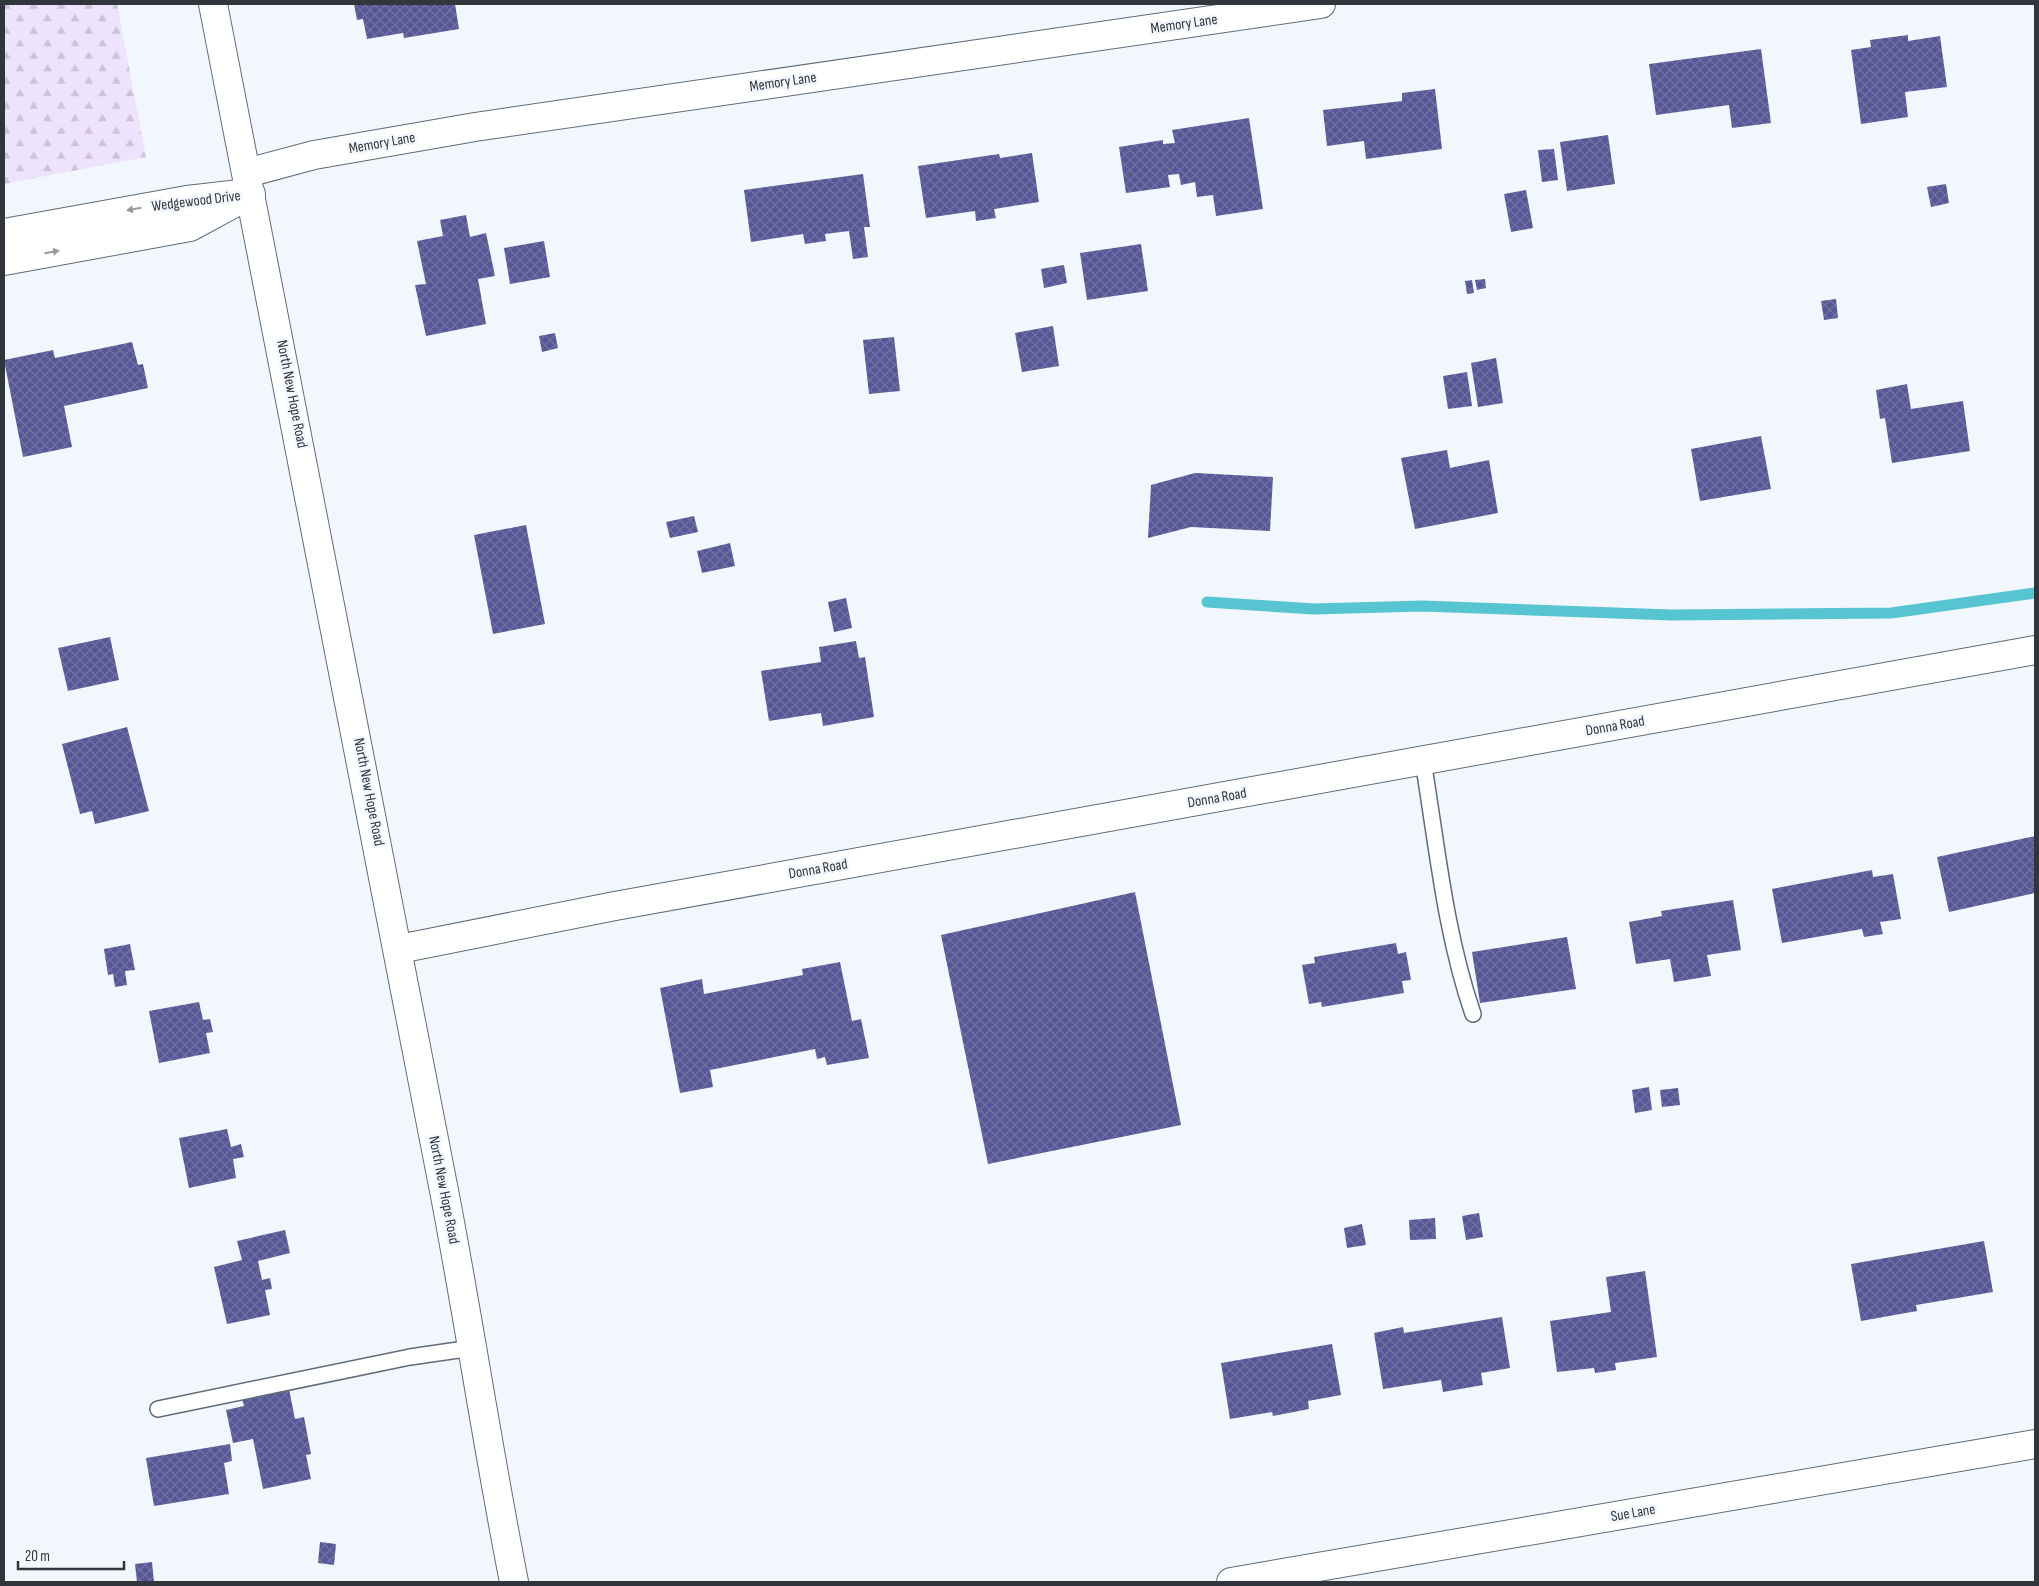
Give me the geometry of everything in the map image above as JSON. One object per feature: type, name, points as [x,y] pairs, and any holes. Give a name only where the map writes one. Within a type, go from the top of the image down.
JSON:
[{"type":"street","name":"North New Hope Road","points":[[213,4],[303,450],[399,949],[457,1259],[497,1498],[514,1582]]},
{"type":"street","name":"Memory Lane","points":[[249,183],[314,155],[475,127],[1320,4]]},
{"type":"street","name":"Wedgewood Drive","points":[[4,232],[187,200],[249,183]]},
{"type":"street","name":"Wedgewood Drive","points":[[4,261],[190,227],[249,183]]},
{"type":"street","name":"Donna Road","points":[[399,949],[632,903],[2035,650]]},
{"type":"street","name":"Sue Lane","points":[[1230,1582],[2035,1444]]},
{"type":"lane","points":[[1423,760],[1452,941],[1473,1014]]},
{"type":"lane","points":[[158,1409],[410,1357],[472,1348]]},
{"type":"green space","points":[[4,4],[117,4],[146,157],[4,184]]},
{"type":"building","points":[[354,4],[455,4],[459,29],[404,38],[403,33],[367,39],[363,19],[357,20]]},
{"type":"building","points":[[1908,35],[1908,41],[1940,36],[1947,87],[1905,92],[1908,117],[1861,124],[1851,50],[1871,47],[1870,40]]},
{"type":"building","points":[[1761,49],[1771,123],[1732,128],[1729,105],[1656,115],[1649,64]]},
{"type":"building","points":[[1435,89],[1442,149],[1366,159],[1364,141],[1327,146],[1323,110],[1402,101],[1402,93]]},
{"type":"building","points":[[1249,118],[1263,209],[1216,216],[1213,195],[1197,197],[1195,182],[1181,185],[1179,174],[1168,175],[1170,187],[1126,193],[1119,147],[1163,140],[1163,144],[1175,143],[1172,130]]},
{"type":"building","points":[[1608,135],[1615,184],[1567,191],[1560,142]]},
{"type":"building","points":[[1554,149],[1558,180],[1542,182],[1538,150]]},
{"type":"building","points":[[1032,153],[1039,202],[994,209],[996,218],[976,221],[975,211],[926,218],[918,166],[999,154],[1000,158]]},
{"type":"building","points":[[863,174],[870,227],[864,227],[868,257],[853,259],[849,231],[825,234],[826,241],[805,244],[803,234],[751,242],[744,190]]},
{"type":"building","points":[[1946,184],[1949,203],[1931,207],[1927,187]]},
{"type":"building","points":[[1526,190],[1533,228],[1511,232],[1504,194]]},
{"type":"building","points":[[466,215],[470,237],[486,233],[495,276],[478,279],[486,324],[426,336],[415,285],[426,284],[417,241],[443,236],[440,220]]},
{"type":"building","points":[[544,241],[550,277],[510,284],[504,248]]},
{"type":"building","points":[[1141,244],[1148,291],[1087,300],[1080,253]]},
{"type":"building","points":[[1064,265],[1067,283],[1044,288],[1041,269]]},
{"type":"building","points":[[1485,279],[1486,288],[1477,290],[1475,280]]},
{"type":"building","points":[[1472,280],[1474,293],[1467,294],[1465,281]]},
{"type":"building","points":[[1836,299],[1838,318],[1824,320],[1821,301]]},
{"type":"building","points":[[1053,326],[1059,366],[1022,372],[1015,333]]},
{"type":"building","points":[[555,333],[558,348],[542,352],[539,336]]},
{"type":"building","points":[[894,337],[900,391],[869,394],[863,340]]},
{"type":"building","points":[[132,342],[138,365],[143,364],[148,388],[64,406],[72,447],[23,457],[4,360],[53,350],[55,358]]},
{"type":"building","points":[[1496,358],[1503,403],[1478,407],[1471,363]]},
{"type":"building","points":[[1467,372],[1472,406],[1448,409],[1443,376]]},
{"type":"building","points":[[1907,384],[1911,409],[1963,401],[1970,451],[1892,463],[1885,418],[1880,419],[1876,390]]},
{"type":"building","points":[[1761,436],[1771,489],[1700,501],[1691,449]]},
{"type":"building","points":[[1447,450],[1450,468],[1489,460],[1498,513],[1415,529],[1401,458]]},
{"type":"building","points":[[1195,473],[1273,477],[1270,531],[1191,527],[1148,538],[1151,485]]},
{"type":"building","points":[[694,516],[698,532],[670,538],[666,522]]},
{"type":"building","points":[[526,525],[545,624],[493,634],[474,535]]},
{"type":"building","points":[[730,543],[735,566],[702,573],[697,551]]},
{"type":"building","points":[[846,598],[852,628],[834,632],[828,602]]},
{"type":"building","points":[[110,637],[119,680],[68,691],[58,648]]},
{"type":"building","points":[[856,641],[859,658],[865,657],[874,717],[823,726],[821,713],[769,721],[761,671],[821,662],[819,647]]},
{"type":"building","points":[[127,727],[149,811],[95,824],[92,811],[80,814],[62,744]]},
{"type":"building","points":[[2035,836],[2035,893],[1949,912],[1937,857]]},
{"type":"building","points":[[1872,870],[1873,877],[1893,874],[1901,919],[1880,922],[1883,934],[1864,937],[1862,929],[1782,943],[1772,889]]},
{"type":"building","points":[[1135,892],[1181,1125],[988,1164],[941,935]]},
{"type":"building","points":[[1733,900],[1741,950],[1707,955],[1711,976],[1674,982],[1670,959],[1636,964],[1629,922],[1662,916],[1661,911]]},
{"type":"building","points":[[1567,937],[1576,989],[1480,1003],[1472,952]]},
{"type":"building","points":[[1396,943],[1398,954],[1406,952],[1411,980],[1402,981],[1404,993],[1322,1007],[1321,1002],[1309,1004],[1302,965],[1315,963],[1314,957]]},
{"type":"building","points":[[130,944],[135,970],[125,971],[127,985],[115,987],[113,974],[108,975],[104,949]]},
{"type":"building","points":[[840,962],[852,1021],[861,1019],[869,1058],[827,1065],[825,1057],[817,1059],[815,1049],[710,1070],[713,1087],[680,1093],[660,988],[702,979],[704,994],[803,975],[802,969]]},
{"type":"building","points":[[199,1002],[203,1020],[210,1019],[213,1032],[206,1033],[210,1053],[159,1063],[149,1011]]},
{"type":"building","points":[[1649,1087],[1652,1110],[1635,1113],[1632,1090]]},
{"type":"building","points":[[1678,1088],[1680,1105],[1662,1107],[1660,1090]]},
{"type":"building","points":[[227,1129],[231,1147],[241,1144],[244,1157],[233,1159],[236,1178],[189,1188],[179,1138]]},
{"type":"building","points":[[1479,1213],[1483,1237],[1466,1240],[1462,1216]]},
{"type":"building","points":[[1435,1218],[1436,1239],[1410,1240],[1409,1220]]},
{"type":"building","points":[[1362,1224],[1366,1245],[1347,1248],[1344,1228]]},
{"type":"building","points":[[285,1230],[290,1253],[258,1261],[262,1280],[270,1278],[272,1289],[265,1290],[270,1315],[227,1324],[214,1267],[242,1260],[237,1241]]},
{"type":"building","points":[[1984,1241],[1993,1292],[1916,1305],[1917,1311],[1861,1321],[1851,1264]]},
{"type":"building","points":[[1645,1271],[1657,1357],[1615,1363],[1616,1370],[1595,1373],[1594,1368],[1557,1372],[1550,1321],[1611,1312],[1606,1277]]},
{"type":"building","points":[[1502,1317],[1510,1368],[1481,1373],[1483,1385],[1443,1392],[1441,1380],[1383,1389],[1374,1333],[1403,1327],[1404,1333]]},
{"type":"building","points":[[1332,1344],[1341,1395],[1308,1401],[1309,1409],[1273,1416],[1272,1412],[1230,1419],[1221,1363]]},
{"type":"building","points":[[289,1389],[295,1419],[304,1417],[311,1454],[306,1455],[311,1479],[263,1489],[253,1439],[233,1443],[226,1410],[244,1406],[242,1398]]},
{"type":"building","points":[[230,1444],[232,1461],[224,1463],[229,1494],[154,1506],[146,1458]]},
{"type":"building","points":[[320,1542],[336,1544],[334,1565],[318,1563]]},
{"type":"building","points":[[152,1562],[154,1582],[137,1582],[135,1564]]},
{"type":"waterway","points":[[1207,602],[1314,609],[1422,606],[1671,615],[1891,613],[2035,593]]}]
